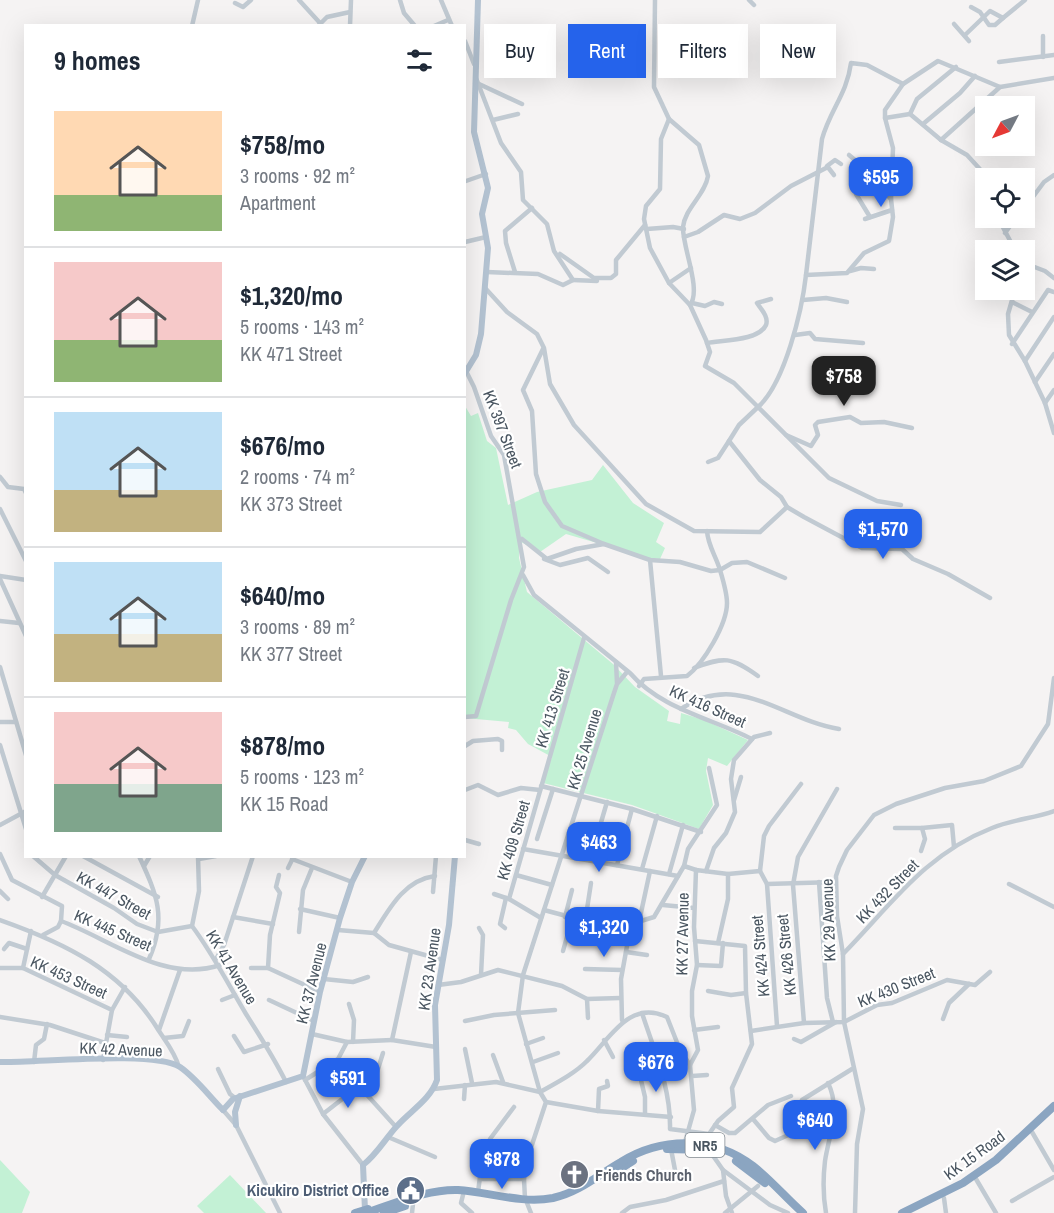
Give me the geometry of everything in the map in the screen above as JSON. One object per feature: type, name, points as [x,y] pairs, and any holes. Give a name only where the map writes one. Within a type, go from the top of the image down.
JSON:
[{"type":"highway","name":"KK 15 Road","points":[[902,1213],[963,1183],[996,1160],[1054,1106]]},
{"type":"highway","name":"KK 15 Road","points":[[914,1213],[976,1179],[1054,1112]]},
{"type":"highway","name":"NR5","points":[[365,1211],[383,1210],[438,1196],[463,1195],[526,1201],[569,1197],[596,1184],[632,1161],[671,1148],[699,1143],[727,1151],[751,1164],[803,1213]]},
{"type":"highway","name":"NR5","points":[[383,1210],[442,1191],[478,1192],[526,1201],[554,1197],[572,1192],[633,1155],[657,1146],[684,1145],[709,1150],[744,1166],[796,1213]]},
{"type":"highway","points":[[355,1213],[365,1211]]},
{"type":"main road","points":[[466,370],[476,355],[481,334],[487,272],[486,237],[482,214],[487,197],[486,174],[476,145],[475,65],[478,0]]},
{"type":"main road","name":"KK 37 Avenue","points":[[304,1078],[320,992],[340,918],[352,882],[364,858]]},
{"type":"main road","name":"KK 23 Avenue","points":[[434,1089],[437,1080],[435,1015],[454,858]]},
{"type":"main road","name":"KK 42 Avenue","points":[[0,1062],[154,1060],[179,1067],[223,1110]]},
{"type":"main road","points":[[213,1100],[236,1097],[304,1078]]},
{"type":"main road","points":[[365,1211],[363,1165],[373,1157],[396,1127],[434,1089]]},
{"type":"main road","points":[[223,1110],[236,1097]]},
{"type":"main road","points":[[236,1097],[234,1112],[236,1125]]},
{"type":"street","points":[[192,24],[198,0]]},
{"type":"street","points":[[234,3],[243,7],[251,0]]},
{"type":"street","points":[[299,0],[319,24],[332,15],[350,12]]},
{"type":"street","points":[[350,24],[351,0]]},
{"type":"street","points":[[400,0],[404,13],[413,24]]},
{"type":"street","points":[[441,0],[451,24]]},
{"type":"street","points":[[655,0],[654,87],[669,119],[697,142],[708,176],[703,190],[686,217],[684,229],[691,268],[691,304],[710,352],[706,368],[734,383],[829,478],[878,501],[901,505]]},
{"type":"street","points":[[749,0],[754,5],[754,0]]},
{"type":"street","points":[[974,0],[972,7],[989,25],[994,25],[1025,0]]},
{"type":"street","points":[[965,35],[990,11],[1003,18]]},
{"type":"street","points":[[439,24],[448,20]]},
{"type":"street","points":[[954,24],[969,41]]},
{"type":"street","points":[[1043,36],[1043,57]]},
{"type":"street","points":[[466,43],[475,65]]},
{"type":"street","points":[[999,62],[1054,55]]},
{"type":"street","points":[[850,271],[864,253],[888,243],[892,227],[893,148],[885,118],[891,99],[903,84],[938,61],[956,66],[1000,87]]},
{"type":"street","points":[[708,462],[718,458],[744,420],[768,396],[795,335],[803,300],[817,174],[826,123],[844,93],[852,62],[867,65],[903,84]]},
{"type":"street","points":[[910,114],[917,99],[956,66]]},
{"type":"street","points":[[475,76],[501,143],[521,172],[523,200],[547,224],[554,251],[573,280]]},
{"type":"street","points":[[923,124],[960,93],[975,76]]},
{"type":"street","points":[[941,140],[1000,87],[1054,78]]},
{"type":"street","points":[[479,84],[522,104]]},
{"type":"street","points":[[493,120],[518,114]]},
{"type":"street","points":[[885,118],[910,114],[933,136],[973,160],[980,168]]},
{"type":"street","points":[[669,119],[660,151],[660,189],[646,206],[646,227],[650,248],[669,283],[691,304],[705,306],[714,302],[722,304]]},
{"type":"street","points":[[849,155],[891,199]]},
{"type":"street","points":[[684,237],[698,232],[724,215],[740,219],[755,213],[791,186],[817,174],[835,160],[841,164]]},
{"type":"street","points":[[892,171],[886,167],[856,194],[868,218],[892,210]]},
{"type":"street","points":[[826,168],[834,175]]},
{"type":"street","points":[[466,181],[486,174]]},
{"type":"street","points":[[1035,194],[1044,182],[1054,175]]},
{"type":"street","points":[[515,272],[506,243],[505,231],[532,208]]},
{"type":"street","points":[[487,272],[538,274],[564,285],[573,280],[590,282],[614,276],[616,260],[646,227],[684,229]]},
{"type":"street","points":[[1003,228],[1009,240]]},
{"type":"street","points":[[1005,233],[1009,228]]},
{"type":"street","points":[[466,242],[486,237]]},
{"type":"street","points":[[554,251],[594,278],[602,279]]},
{"type":"street","points":[[1035,267],[1054,278]]},
{"type":"street","points":[[669,283],[691,268]]},
{"type":"street","points":[[806,274],[874,268]]},
{"type":"street","points":[[486,289],[513,316],[530,326],[541,340],[550,384],[574,425],[633,492],[675,522],[694,531],[760,532],[787,507]]},
{"type":"street","points":[[1012,344],[1048,290],[1054,292]]},
{"type":"street","points":[[803,300],[826,298],[847,302]]},
{"type":"street","points":[[707,343],[737,341],[763,328],[766,318],[757,303],[771,299]]},
{"type":"street","points":[[1032,312],[1012,302],[1007,328],[1012,344],[1025,361],[1045,403],[1054,432]]},
{"type":"street","points":[[1025,361],[1054,318]]},
{"type":"street","points":[[795,335],[810,333],[815,339],[863,343]]},
{"type":"street","points":[[543,348],[523,390],[532,411],[539,483],[548,507],[562,526],[650,560],[680,562],[705,570],[720,570],[732,563],[747,562],[785,578]]},
{"type":"street","points":[[1035,382],[1054,354]]},
{"type":"street","name":"KK 397 Street","points":[[466,374],[474,387],[491,436],[504,455],[521,539],[524,559],[523,575]]},
{"type":"street","points":[[1045,403],[1054,390]]},
{"type":"street","points":[[784,434],[811,446],[818,435],[815,425],[818,422],[850,417],[861,423],[884,422],[912,428]]},
{"type":"street","points":[[729,441],[753,473],[781,497],[787,507],[862,548],[902,549],[913,559],[948,574],[990,598]]},
{"type":"street","points":[[0,477],[8,487],[24,489]]},
{"type":"street","points":[[0,509],[24,557]]},
{"type":"street","points":[[639,686],[644,679],[661,676],[684,677],[694,668],[712,644],[726,610],[726,597],[720,570],[708,542],[708,531]]},
{"type":"street","points":[[521,539],[542,557],[560,565],[588,558],[608,572]]},
{"type":"street","points":[[542,557],[555,557],[576,549],[604,544]]},
{"type":"street","points":[[650,560],[661,676]]},
{"type":"street","points":[[523,575],[534,595],[627,672]]},
{"type":"street","points":[[466,717],[476,716],[511,600],[523,575]]},
{"type":"street","points":[[0,577],[24,580]]},
{"type":"street","points":[[0,577],[24,632]]},
{"type":"street","points":[[0,621],[20,623]]},
{"type":"street","name":"KK 413 Street","points":[[541,788],[576,674],[584,638]]},
{"type":"street","points":[[694,668],[716,660],[732,659],[758,676]]},
{"type":"street","name":"KK 25 Avenue","points":[[546,1102],[540,1092],[518,1013],[523,975],[617,684],[616,662]]},
{"type":"street","points":[[0,667],[24,748]]},
{"type":"street","name":"KK 25 Avenue","points":[[617,684],[627,672]]},
{"type":"street","name":"KK 416 Street","points":[[627,672],[639,686],[681,709],[705,717],[752,739]]},
{"type":"street","name":"KK 29 Avenue","points":[[855,1213],[857,1144],[863,1109],[852,1069],[844,1022],[843,954],[837,916],[836,882],[843,858],[874,815],[896,804],[945,788],[984,781],[1021,766],[1050,720],[1054,678]]},
{"type":"street","points":[[681,709],[710,695],[736,694],[777,706],[805,721],[839,729]]},
{"type":"street","points":[[0,722],[16,722]]},
{"type":"street","points":[[706,871],[714,848],[726,833],[735,812],[733,765],[752,739],[770,734]]},
{"type":"street","points":[[466,745],[473,741],[498,739],[502,741],[502,750]]},
{"type":"street","points":[[0,745],[24,813],[0,825]]},
{"type":"street","points":[[544,910],[600,926],[631,924],[654,917],[684,866],[688,849],[717,805],[709,768]]},
{"type":"street","points":[[734,800],[741,777]]},
{"type":"street","points":[[801,784],[764,836],[760,871],[767,884],[836,882]]},
{"type":"street","points":[[466,790],[478,785],[498,795],[509,790],[553,789],[657,816],[701,832]]},
{"type":"street","name":"KK 409 Street","points":[[541,788],[516,875],[507,898],[541,918]]},
{"type":"street","points":[[537,839],[553,789]]},
{"type":"street","name":"KK 426 Street","points":[[804,1023],[793,885],[802,848],[837,789]]},
{"type":"street","points":[[590,860],[607,802]]},
{"type":"street","points":[[617,865],[632,809]]},
{"type":"street","name":"KK 432 Street","points":[[843,954],[874,923],[899,891],[936,858],[992,828],[1054,811]]},
{"type":"street","points":[[642,869],[657,816]]},
{"type":"street","points":[[669,874],[683,825]]},
{"type":"street","points":[[895,828],[952,825],[954,847]]},
{"type":"street","points":[[921,828],[925,839],[921,851]]},
{"type":"street","points":[[466,840],[479,844]]},
{"type":"street","points":[[524,849],[678,876]]},
{"type":"street","name":"KK 445 Street","points":[[0,854],[12,880],[62,906],[61,921],[95,939],[180,970],[203,971],[220,965]]},
{"type":"street","name":"KK 447 Street","points":[[35,858],[55,875],[114,908],[129,920],[158,932],[192,926]]},
{"type":"street","points":[[42,897],[65,858]]},
{"type":"street","points":[[87,858],[158,897]]},
{"type":"street","points":[[140,858],[158,897],[158,932],[149,959]]},
{"type":"street","points":[[144,866],[149,858]]},
{"type":"street","name":"KK 41 Avenue","points":[[198,858],[199,891],[192,926],[220,965],[235,995],[268,1044],[286,1083]]},
{"type":"street","points":[[216,959],[252,858]]},
{"type":"street","points":[[288,868],[293,858],[312,868],[352,882]]},
{"type":"street","points":[[433,892],[436,858]]},
{"type":"street","points":[[684,866],[696,870]]},
{"type":"street","points":[[298,932],[303,890],[312,868]]},
{"type":"street","name":"KK 27 Avenue","points":[[684,1145],[694,1110],[690,1065],[698,1053],[692,991],[697,965],[694,908],[696,870],[729,874],[760,871]]},
{"type":"street","points":[[639,922],[650,871]]},
{"type":"street","points":[[697,965],[721,966],[721,943],[728,899],[729,874]]},
{"type":"street","points":[[268,968],[270,935],[280,893],[276,887],[279,875]]},
{"type":"street","points":[[516,875],[552,885]]},
{"type":"street","points":[[374,933],[406,888],[423,878],[435,876]]},
{"type":"street","points":[[819,882],[827,998],[835,1022]]},
{"type":"street","points":[[585,922],[591,883]]},
{"type":"street","name":"KK 424 Street","points":[[767,884],[777,1026]]},
{"type":"street","points":[[1009,884],[1054,907]]},
{"type":"street","points":[[565,917],[572,890]]},
{"type":"street","points":[[0,891],[8,899]]},
{"type":"street","points":[[494,894],[507,898],[500,924],[505,928]]},
{"type":"street","points":[[663,905],[694,908]]},
{"type":"street","points":[[300,909],[340,918]]},
{"type":"street","points":[[233,917],[273,924]]},
{"type":"street","points":[[563,951],[573,919]]},
{"type":"street","points":[[0,920],[43,935],[89,958],[125,987],[143,1006],[176,1056],[179,1067]]},
{"type":"street","points":[[43,935],[58,927],[61,921]]},
{"type":"street","points":[[622,1020],[620,998],[622,970],[631,924]]},
{"type":"street","points":[[479,928],[483,935],[481,975]]},
{"type":"street","points":[[338,930],[374,933],[389,945],[443,960]]},
{"type":"street","points":[[23,968],[31,931]]},
{"type":"street","points":[[642,1012],[664,1082],[671,1117],[670,1128],[709,1134],[734,1107],[732,1088],[752,1044],[746,993],[745,946],[695,941]]},
{"type":"street","points":[[4,949],[7,943],[27,949]]},
{"type":"street","points":[[392,1040],[411,952]]},
{"type":"street","points":[[626,952],[647,955]]},
{"type":"street","name":"KK 453 Street","points":[[0,968],[23,968],[112,1010],[103,1060]]},
{"type":"street","points":[[251,968],[268,968],[320,992]]},
{"type":"street","points":[[585,969],[622,970]]},
{"type":"street","points":[[159,1030],[180,970]]},
{"type":"street","points":[[438,985],[498,970],[562,986],[587,999],[620,998]]},
{"type":"street","name":"KK 430 Street","points":[[844,1022],[877,1005],[892,1003],[947,981],[975,985],[990,972]]},
{"type":"street","points":[[324,980],[353,982],[368,977]]},
{"type":"street","points":[[943,1019],[949,1002],[969,984]]},
{"type":"street","points":[[112,1010],[125,987]]},
{"type":"street","points":[[708,991],[731,995],[746,993]]},
{"type":"street","points":[[222,1000],[235,995]]},
{"type":"street","points":[[587,999],[588,1018]]},
{"type":"street","points":[[269,1000],[314,1021]]},
{"type":"street","points":[[349,1004],[354,1020],[350,1042],[338,1059],[304,1078],[323,1114],[363,1165]]},
{"type":"street","points":[[465,1021],[555,1010]]},
{"type":"street","points":[[434,1089],[472,1083],[503,1082],[540,1092],[578,1069],[622,1020],[642,1012],[667,1017],[680,1050],[690,1065]]},
{"type":"street","points":[[0,1017],[47,1024],[105,1043]]},
{"type":"street","points":[[164,1038],[183,1036],[189,1021]]},
{"type":"street","points":[[795,1039],[801,1042],[835,1022]]},
{"type":"street","points":[[751,1031],[804,1023],[844,1022]]},
{"type":"street","points":[[34,1063],[36,1045],[44,1039],[47,1024]]},
{"type":"street","points":[[694,1030],[718,1027]]},
{"type":"street","points":[[312,1034],[350,1042],[392,1040],[436,1047]]},
{"type":"street","points":[[106,1035],[127,1037]]},
{"type":"street","points":[[234,1036],[243,1052],[268,1044]]},
{"type":"street","points":[[526,1044],[543,1038]]},
{"type":"street","points":[[604,1040],[614,1057]]},
{"type":"street","points":[[465,1049],[472,1083]]},
{"type":"street","points":[[323,1114],[377,1072],[383,1053]]},
{"type":"street","points":[[532,1062],[558,1053]]},
{"type":"street","points":[[493,1055],[503,1082]]},
{"type":"street","points":[[218,1069],[231,1095],[236,1097]]},
{"type":"street","points":[[802,1100],[852,1069]]},
{"type":"street","points":[[692,1076],[707,1074]]},
{"type":"street","points":[[640,1076],[645,1097],[645,1114]]},
{"type":"street","points":[[598,1111],[597,1088],[608,1086],[607,1081]]},
{"type":"street","points":[[826,1213],[825,1162],[835,1105],[828,1083]]},
{"type":"street","points":[[464,1099],[465,1085]]},
{"type":"street","points":[[359,1086],[396,1127]]},
{"type":"street","points":[[715,1125],[734,1134],[768,1105],[791,1096]]},
{"type":"street","points":[[531,1213],[526,1201],[524,1179],[526,1163],[546,1102],[598,1111],[671,1117]]},
{"type":"street","points":[[478,1192],[490,1139],[514,1107]]},
{"type":"street","points":[[223,1110],[236,1125],[280,1213]]},
{"type":"street","points":[[753,1119],[769,1138],[775,1140],[795,1132]]},
{"type":"street","points":[[1032,1132],[1054,1170]]},
{"type":"street","points":[[388,1137],[435,1157]]},
{"type":"street","points":[[671,1148],[675,1170]]},
{"type":"street","points":[[507,1161],[509,1149]]},
{"type":"street","points":[[709,1150],[723,1170],[770,1205],[788,1213]]},
{"type":"street","points":[[484,1161],[526,1163]]},
{"type":"street","points":[[723,1170],[731,1211]]},
{"type":"street","points":[[1012,1202],[1054,1177]]},
{"type":"street","points":[[481,1179],[524,1179]]},
{"type":"street","points":[[976,1179],[996,1213]]},
{"type":"street","points":[[622,1213],[645,1203],[682,1195],[724,1181]]},
{"type":"street","points":[[725,1213],[731,1211],[758,1186]]},
{"type":"street","points":[[463,1195],[460,1203],[469,1212]]},
{"type":"street","points":[[944,1198],[946,1213]]},
{"type":"street","points":[[412,1204],[412,1213]]},
{"type":"green space","points":[[466,408],[471,416],[478,413],[487,441],[496,448],[508,505],[537,492],[592,480],[603,465],[633,503],[664,523],[656,542],[665,548],[660,559],[649,558],[566,534],[540,552],[519,541],[519,558],[527,592],[613,664],[635,687],[669,711],[667,721],[680,724],[681,713],[704,720],[748,740],[727,766],[708,758],[706,771],[713,805],[699,829],[632,805],[543,783],[552,757],[528,744],[516,730],[508,728],[509,722],[466,718]]},
{"type":"green space","points":[[0,1160],[30,1192],[22,1213],[0,1213]]},
{"type":"green space","points":[[230,1175],[266,1213],[204,1213],[197,1206]]},
{"type":"place","name":"Friends Church","points":[[574,1175]]},
{"type":"place","name":"Kicukiro District Office","points":[[410,1190]]}]
